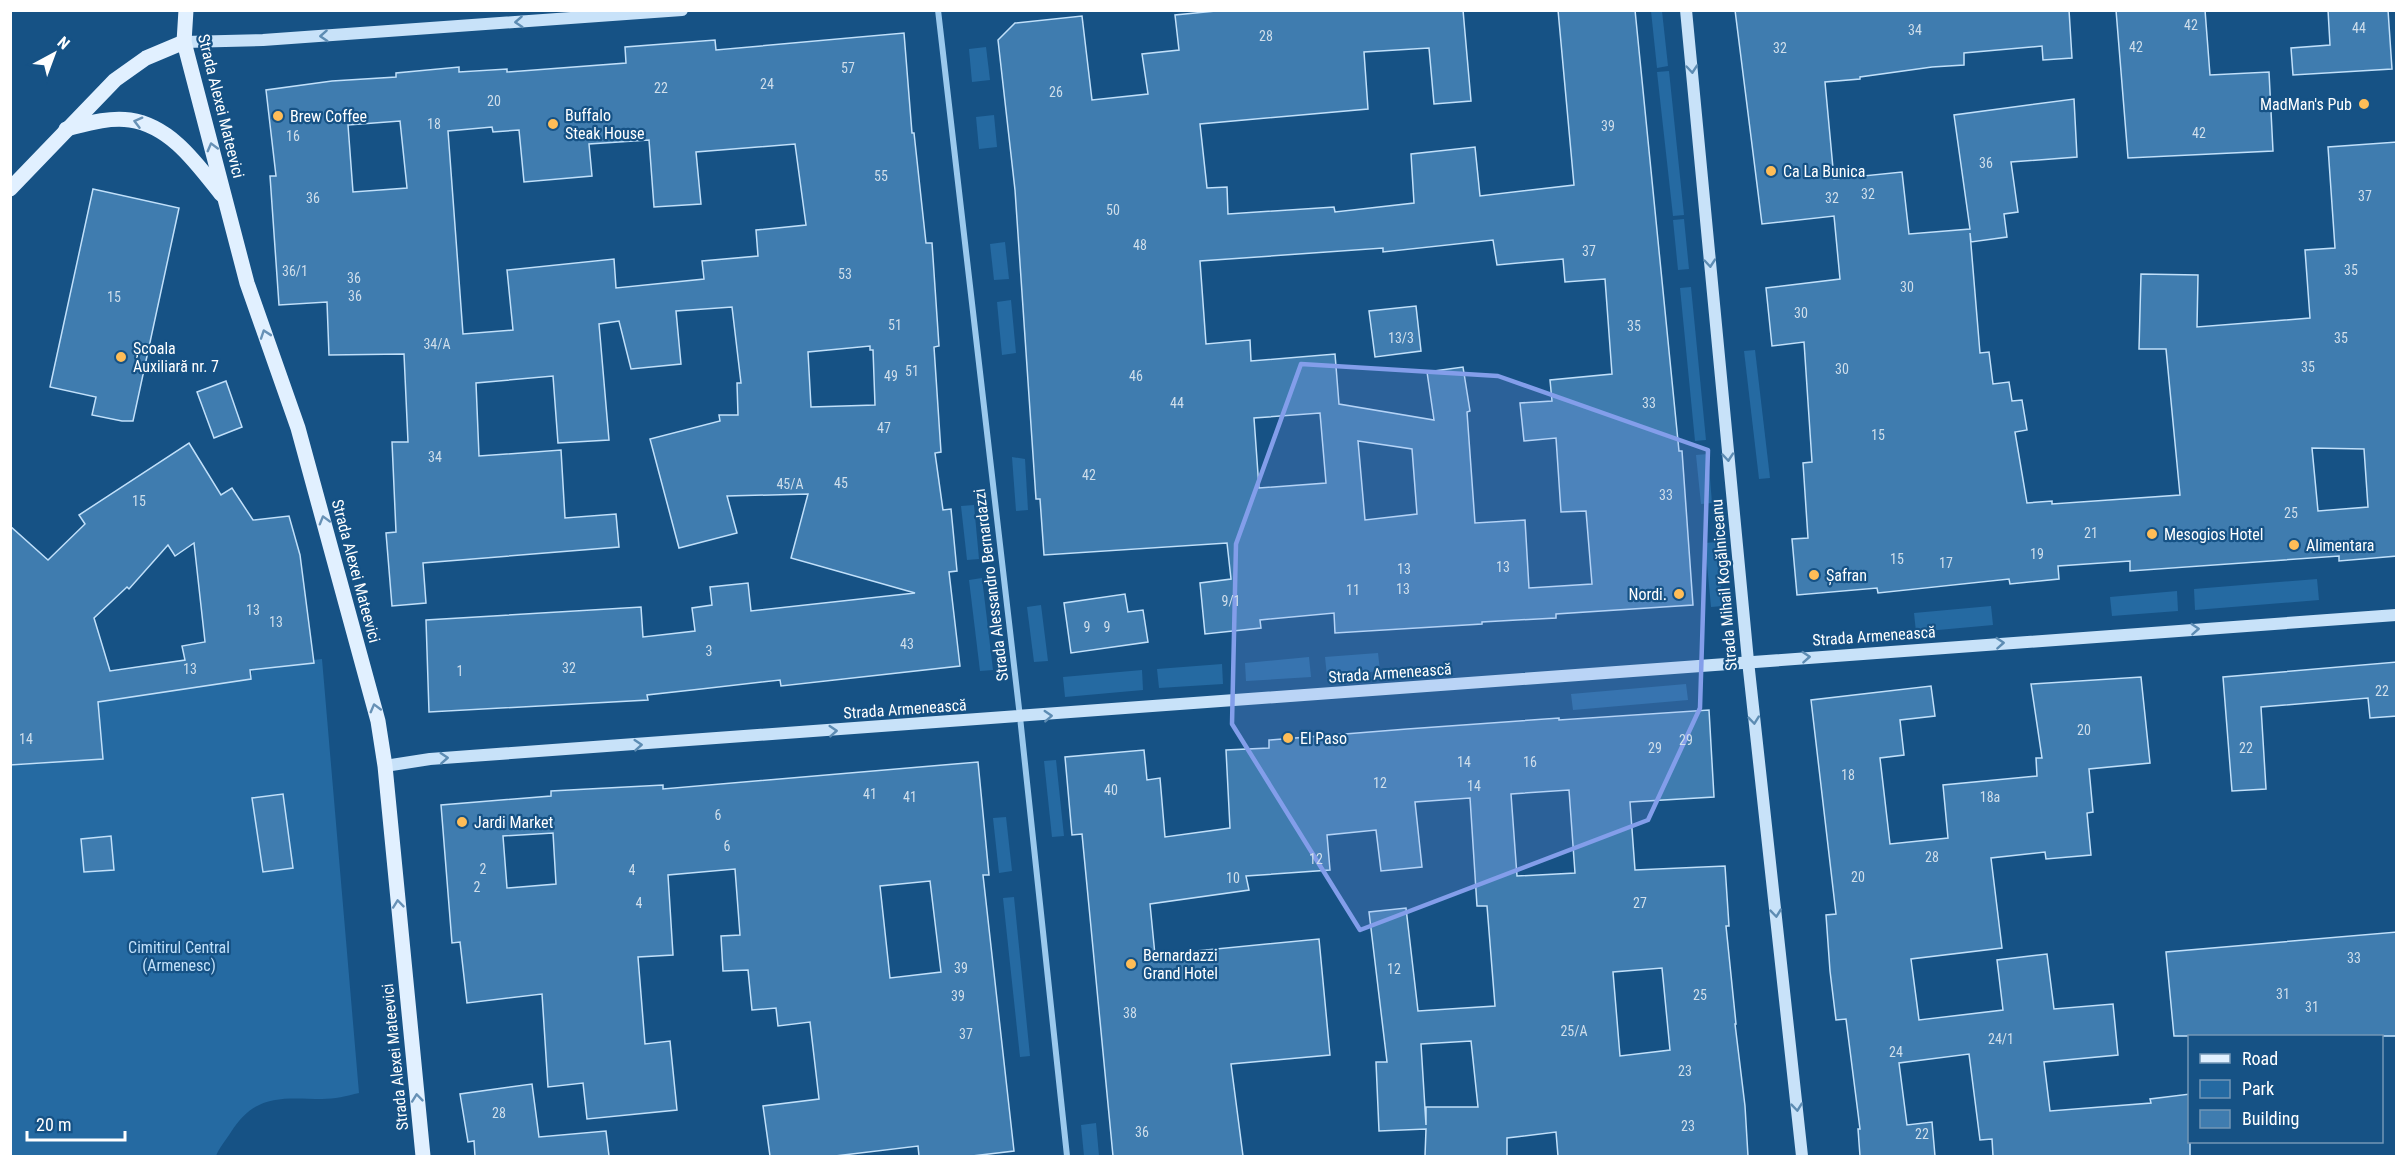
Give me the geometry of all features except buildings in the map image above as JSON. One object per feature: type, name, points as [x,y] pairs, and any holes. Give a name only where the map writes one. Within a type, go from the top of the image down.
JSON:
[{"type":"main road","name":"Strada Alexei Mateevici","points":[[186,10],[184,42],[247,283],[298,428],[378,721],[386,766],[423,1156]]},
{"type":"main road","points":[[10,189],[115,80],[146,58],[184,42],[263,40],[682,10]]},
{"type":"main road","name":"Strada Mihail Kogălniceanu","points":[[1686,10],[1748,662],[1802,1156]]},
{"type":"main road","points":[[66,129],[101,121],[129,120],[153,127],[194,159],[226,201]]},
{"type":"main road","name":"Strada Armenească","points":[[386,766],[430,759],[2397,615]]},
{"type":"street","name":"Strada Alessandro Bernardazzi","points":[[938,10],[1020,717],[1067,1156]]},
{"type":"highlighted area","points":[[1301,364],[1498,376],[1708,450],[1700,708],[1648,820],[1360,930],[1232,724],[1236,544]]},
{"type":"green space","points":[[1651,11],[1662,11],[1668,66],[1657,68]]},
{"type":"green space","points":[[986,47],[990,80],[972,82],[969,49]]},
{"type":"green space","points":[[1669,71],[1684,215],[1673,216],[1657,72]]},
{"type":"green space","points":[[994,115],[997,147],[979,149],[976,117]]},
{"type":"green space","points":[[1684,219],[1689,269],[1678,270],[1673,220]]},
{"type":"green space","points":[[1005,242],[1009,279],[994,280],[990,244]]},
{"type":"green space","points":[[1691,287],[1706,440],[1695,441],[1680,288]]},
{"type":"green space","points":[[1011,300],[1016,353],[1002,355],[997,302]]},
{"type":"green space","points":[[1755,350],[1770,478],[1759,479],[1744,351]]},
{"type":"green space","points":[[1708,454],[1712,503],[1701,504],[1696,455]]},
{"type":"green space","points":[[1012,457],[1025,459],[1028,510],[1016,511]]},
{"type":"green space","points":[[974,505],[979,559],[967,560],[961,506]]},
{"type":"green space","points":[[1716,542],[1723,606],[1711,607],[1705,543]]},
{"type":"green space","points":[[982,578],[993,670],[980,671],[969,580]]},
{"type":"green space","points":[[2317,579],[2319,600],[2195,610],[2194,589]]},
{"type":"green space","points":[[2177,591],[2178,611],[2112,616],[2110,597]]},
{"type":"green space","points":[[1041,605],[1048,661],[1034,662],[1027,607]]},
{"type":"green space","points":[[1991,606],[1993,625],[1916,632],[1914,613]]},
{"type":"green space","points":[[1378,653],[1380,671],[1327,676],[1325,657]]},
{"type":"green space","points":[[1309,657],[1311,677],[1246,681],[1245,663]]},
{"type":"green space","name":"Cimitirul Central (Armenesc)","points":[[322,659],[359,1093],[327,1099],[282,1099],[260,1105],[240,1120],[216,1156],[11,1156],[11,765],[44,763],[87,703],[252,675],[252,667]]},
{"type":"green space","points":[[1222,664],[1223,684],[1159,688],[1157,669]]},
{"type":"green space","points":[[1142,670],[1143,690],[1065,697],[1063,677]]},
{"type":"green space","points":[[1686,684],[1688,700],[1573,710],[1571,694]]},
{"type":"green space","points":[[1056,760],[1064,836],[1052,837],[1044,761]]},
{"type":"green space","points":[[1006,817],[1012,871],[999,873],[993,818]]},
{"type":"green space","points":[[1014,897],[1030,1056],[1020,1057],[1003,898]]},
{"type":"green space","points":[[1096,1123],[1099,1156],[1084,1156],[1081,1125]]},
{"type":"place","name":"MadMan's Pub","points":[[2364,104]]},
{"type":"place","name":"Brew Coffee","points":[[278,116]]},
{"type":"place","name":"Buffalo Steak House","points":[[553,124]]},
{"type":"place","name":"Ca La Bunica","points":[[1771,171]]},
{"type":"place","name":"Școala Auxiliară nr. 7","points":[[121,357]]},
{"type":"place","name":"Mesogios Hotel","points":[[2152,534]]},
{"type":"place","name":"Alimentara","points":[[2294,545]]},
{"type":"place","name":"Șafran","points":[[1814,575]]},
{"type":"place","name":"Nordi.","points":[[1679,594]]},
{"type":"place","name":"El Paso","points":[[1288,738]]},
{"type":"place","name":"Jardi Market","points":[[462,822]]},
{"type":"place","name":"Bernardazzi Grand Hotel","points":[[1131,964]]}]
